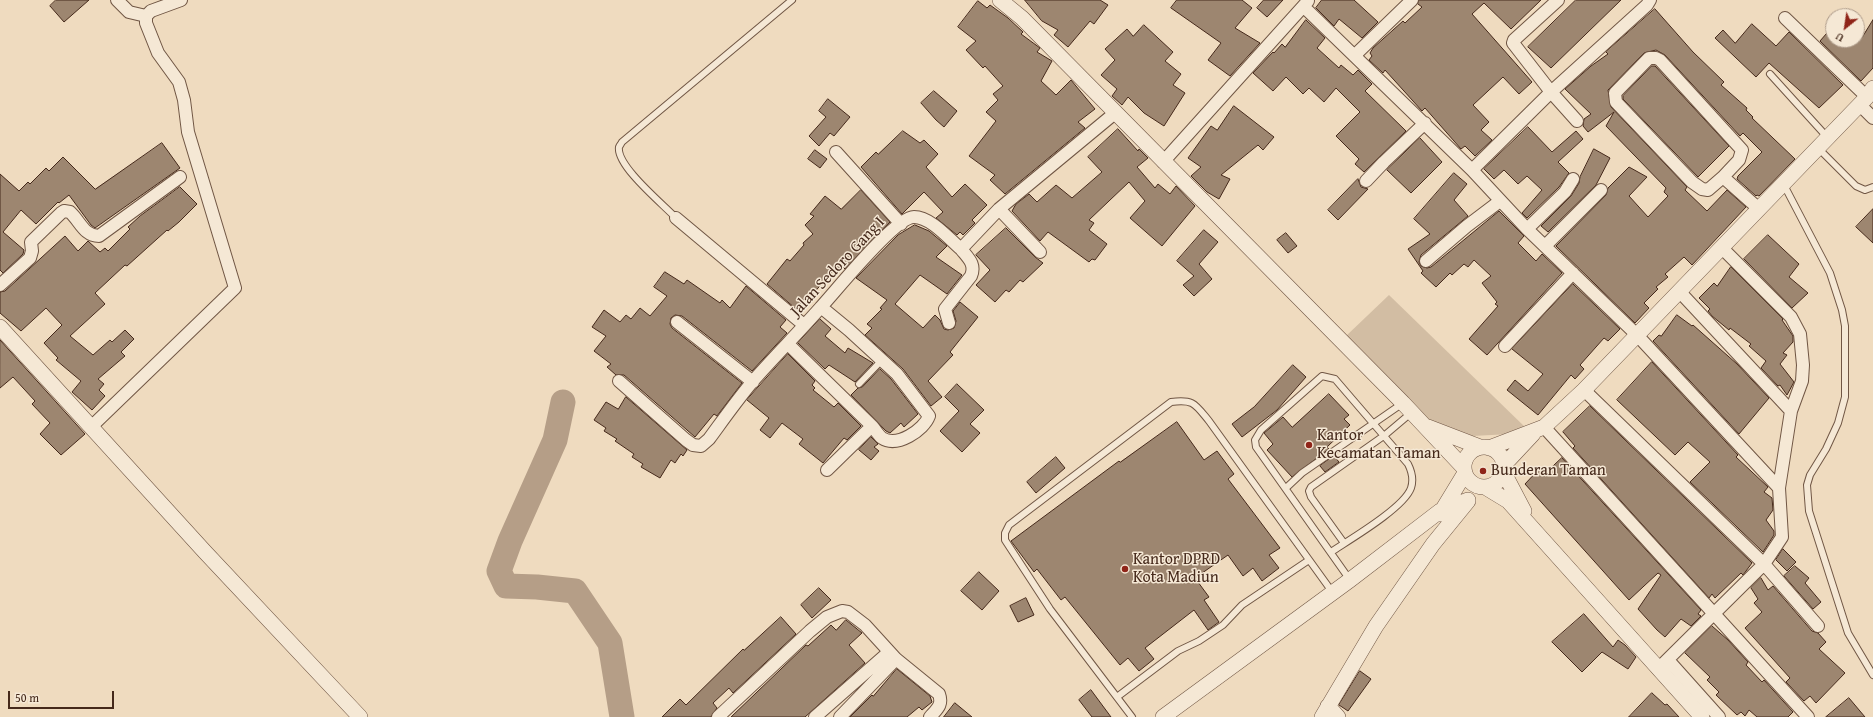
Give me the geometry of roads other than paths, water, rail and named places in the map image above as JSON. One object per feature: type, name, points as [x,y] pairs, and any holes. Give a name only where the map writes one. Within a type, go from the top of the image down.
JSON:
[{"type":"street","points":[[117,0],[129,12],[146,16]]},
{"type":"street","points":[[92,427],[235,288],[188,132],[184,100],[179,82],[158,53],[146,22],[146,16],[151,11],[181,0]]},
{"type":"street","points":[[1000,0],[1022,18],[1424,425],[1465,470],[1472,482],[1508,501],[1532,528],[1663,664],[1719,717]]},
{"type":"street","points":[[1355,54],[1412,0]]},
{"type":"street","points":[[1558,0],[1513,43],[1551,92],[1577,121]]},
{"type":"street","points":[[1472,170],[1551,92],[1647,5],[1650,0]]},
{"type":"street","points":[[1163,162],[1307,3],[1355,54],[1472,170],[1527,229],[1637,335],[1779,488]]},
{"type":"street","points":[[1785,18],[1866,97],[1873,118]]},
{"type":"street","points":[[1652,57],[1660,60],[1742,150],[1739,160],[1723,177],[1708,190],[1702,189],[1692,182],[1616,102],[1615,93],[1649,58],[1652,57]]},
{"type":"street","points":[[1329,713],[1376,626],[1433,544],[1468,500],[1484,487],[1497,482],[1504,468],[1539,430],[1584,390],[1866,97]]},
{"type":"street","points":[[961,249],[999,209],[1115,113]]},
{"type":"street","points":[[1366,181],[1425,123]]},
{"type":"street","points":[[836,152],[901,224]]},
{"type":"street","points":[[0,285],[30,258],[32,251],[31,242],[60,213],[64,211],[70,212],[88,233],[92,236],[98,236],[180,177]]},
{"type":"street","points":[[1723,177],[1759,208]]},
{"type":"street","points":[[1527,229],[1565,192],[1573,179]]},
{"type":"street","points":[[1545,246],[1601,190]]},
{"type":"street","points":[[1426,261],[1467,226],[1500,201]]},
{"type":"street","points":[[999,209],[1040,252]]},
{"type":"street","name":"Jalan Sedoro Gang I","points":[[619,381],[696,446],[701,446],[753,382],[880,242],[911,217],[921,218],[930,222],[961,249],[970,261],[973,270],[971,276],[944,309],[950,324]]},
{"type":"street","points":[[676,218],[804,325]]},
{"type":"street","points":[[1663,664],[1764,564],[1782,537],[1779,488],[1791,412],[1800,392],[1802,381],[1802,351],[1798,328],[1791,317],[1722,248]]},
{"type":"street","points":[[1505,346],[1573,273]]},
{"type":"street","points":[[1678,291],[1791,412]]},
{"type":"street","points":[[788,344],[872,426],[882,438],[900,440],[924,425],[929,416],[897,374],[821,307]]},
{"type":"street","points":[[677,322],[753,382]]},
{"type":"street","points":[[0,327],[205,552],[360,717]]},
{"type":"street","points":[[1584,390],[1764,564],[1818,626]]},
{"type":"street","points":[[1424,425],[1499,454],[1532,528]]},
{"type":"street","points":[[827,470],[872,426]]},
{"type":"street","points":[[1433,544],[1440,511],[1465,470],[1468,455],[1484,448],[1539,430]]},
{"type":"street","points":[[1539,430],[1713,613],[1808,717]]},
{"type":"street","points":[[1163,717],[1333,593],[1440,511],[1468,500]]},
{"type":"street","points":[[718,717],[810,630],[834,613],[842,611],[848,612],[865,625],[893,655],[939,694],[941,700],[939,708],[930,717]]},
{"type":"street","points":[[815,717],[893,655]]},
{"type":"street","points":[[840,717],[893,655]]},
{"type":"street","points":[[1663,664],[1702,717]]},
{"type":"lane","points":[[676,218],[628,168],[621,157],[619,148],[622,142],[638,127],[792,0]]},
{"type":"lane","points":[[1770,74],[1856,186],[1865,190],[1873,187]]},
{"type":"lane","points":[[1783,183],[1830,273],[1842,310],[1845,326],[1845,397],[1838,423],[1826,449],[1810,475],[1807,484],[1809,511],[1848,632],[1873,675]]},
{"type":"lane","points":[[859,384],[882,360]]},
{"type":"lane","points":[[1331,552],[1396,507],[1411,489],[1413,476],[1408,464],[1385,435],[1335,379],[1322,376],[1261,430],[1255,440],[1256,447],[1350,580]]},
{"type":"lane","points":[[1132,717],[1050,609],[1004,540],[1005,533],[1009,526],[1171,402],[1184,400],[1193,402],[1209,421],[1333,593]]},
{"type":"lane","points":[[1286,488],[1302,473],[1375,423],[1407,408]]},
{"type":"lane","points":[[1344,543],[1311,497],[1309,491],[1311,487],[1385,435],[1407,408]]},
{"type":"lane","points":[[1117,697],[1178,651],[1199,642],[1223,625],[1242,605],[1309,560]]},
{"type":"waterway","points":[[563,402],[555,440],[510,541],[499,571],[506,586],[537,587],[575,591],[610,643],[622,717]]},
{"type":"place","name":"Kantor Kecamatan Taman","points":[[1309,445]]},
{"type":"place","name":"Bunderan Taman","points":[[1483,471]]},
{"type":"place","name":"Kantor DPRD Kota Madiun","points":[[1125,569]]}]
